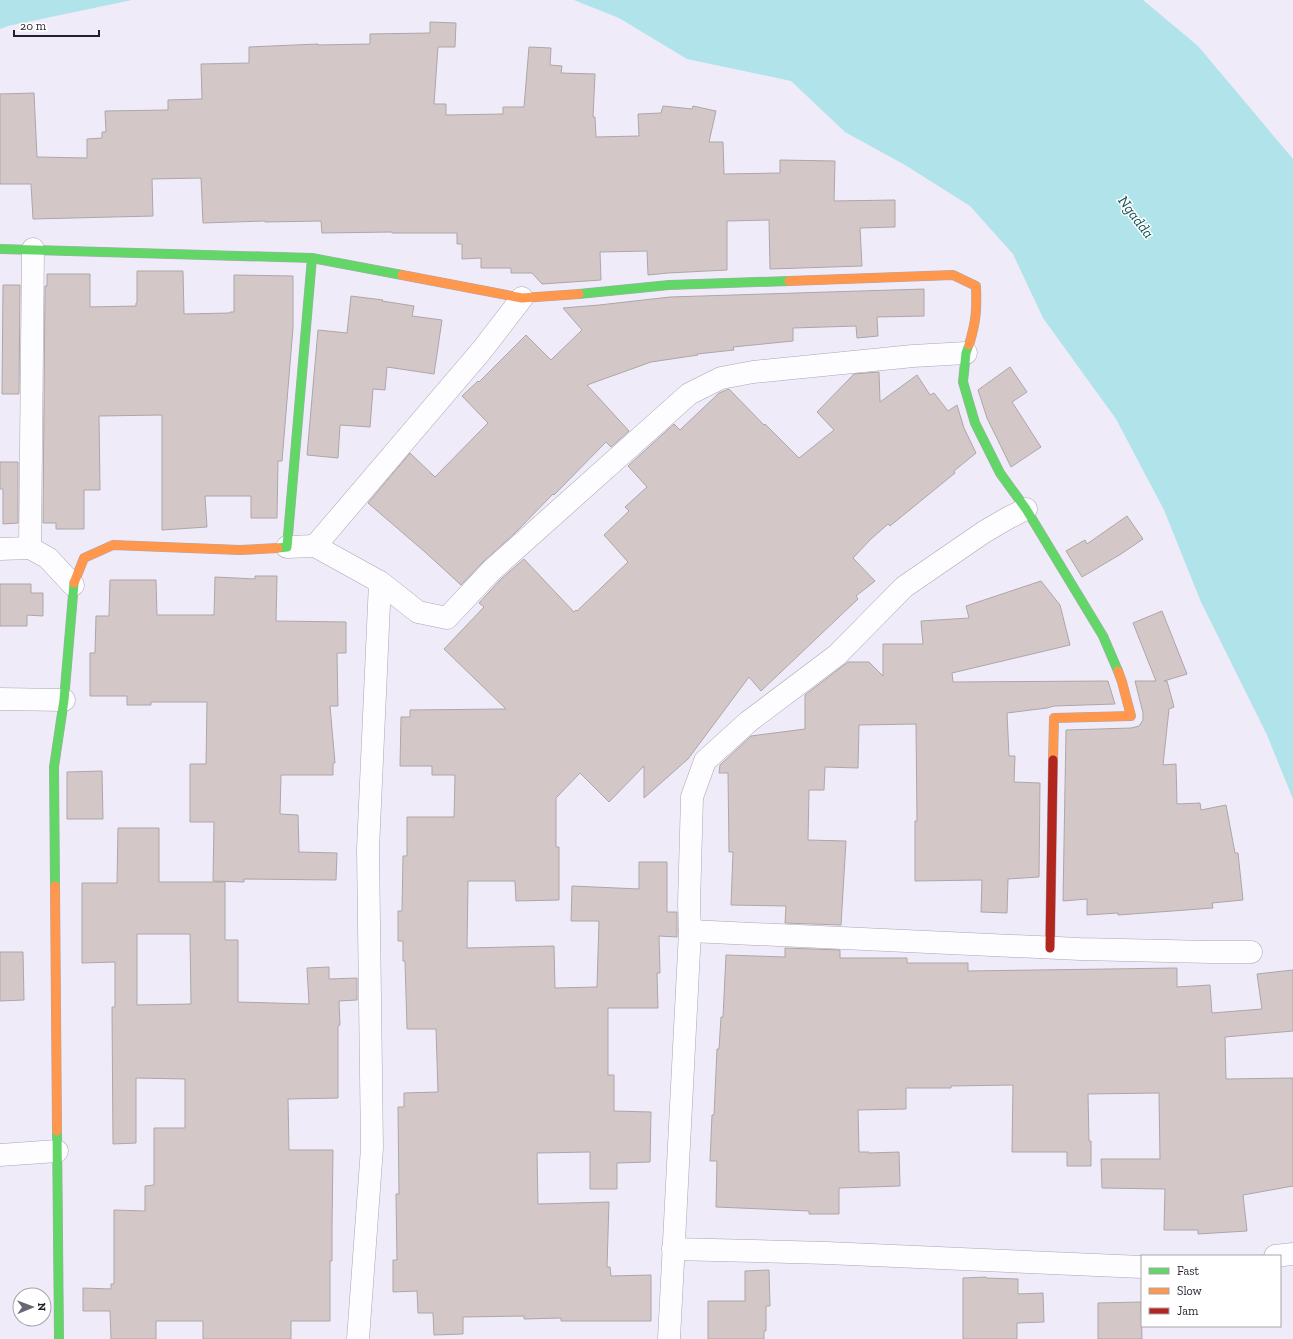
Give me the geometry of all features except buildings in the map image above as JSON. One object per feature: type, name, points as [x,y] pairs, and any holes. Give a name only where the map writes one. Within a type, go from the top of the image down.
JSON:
[{"type":"street","points":[[30,548],[33,248]]},
{"type":"street","points":[[0,249],[33,248],[312,258],[522,298],[598,293],[668,285],[953,275],[976,286],[977,306],[975,326],[966,353],[962,382],[975,423],[1000,473],[1026,510],[1103,636],[1122,682],[1131,716],[1054,718],[1050,948]]},
{"type":"street","points":[[287,547],[312,258]]},
{"type":"street","points":[[315,546],[482,350],[522,298]]},
{"type":"street","points":[[59,1339],[54,767],[64,700],[73,585],[84,558],[113,545],[240,550],[315,546],[380,582],[418,612],[447,618],[492,570],[689,394],[721,378],[753,372],[913,356],[966,353]]},
{"type":"street","points":[[669,1339],[690,931],[692,797],[705,761],[748,722],[837,655],[904,587],[984,532],[1008,518],[1026,510]]},
{"type":"street","points":[[0,549],[30,548],[48,558],[73,585]]},
{"type":"street","points":[[358,1339],[372,1148],[368,850],[380,582]]},
{"type":"street","points":[[0,700],[64,700]]},
{"type":"street","points":[[690,931],[1050,948],[1251,952]]},
{"type":"street","points":[[0,1155],[57,1151]]},
{"type":"street","points":[[673,1249],[819,1253],[1141,1267]]},
{"type":"street","points":[[1281,1255],[1293,1254]]},
{"type":"water","points":[[0,0],[132,0],[8,26],[0,29]]},
{"type":"water","name":"Ngadda","points":[[574,0],[1143,0],[1198,46],[1293,159],[1293,799],[1267,735],[1201,602],[1164,510],[1116,419],[1043,318],[1013,254],[970,206],[905,165],[845,132],[791,81],[687,59],[619,18]]},
{"type":"traffic: fast","points":[[0,249],[312,258],[402,275]]},
{"type":"traffic: fast","points":[[278,548],[287,547],[312,258]]},
{"type":"traffic: fast","points":[[579,294],[669,285],[789,281]]},
{"type":"traffic: fast","points":[[969,345],[966,353],[963,382],[975,423],[1000,473],[1026,509],[1103,636],[1118,671]]},
{"type":"traffic: fast","points":[[55,886],[54,767],[64,700],[74,583]]},
{"type":"traffic: fast","points":[[57,1131],[59,1339]]},
{"type":"traffic: slow","points":[[402,275],[522,298],[579,294]]},
{"type":"traffic: slow","points":[[789,281],[953,275],[976,286],[976,316],[969,345]]},
{"type":"traffic: slow","points":[[74,583],[84,558],[113,545],[240,550],[278,548]]},
{"type":"traffic: slow","points":[[1053,760],[1054,718],[1131,716],[1118,671]]},
{"type":"traffic: slow","points":[[55,886],[57,1131]]},
{"type":"traffic: jam","points":[[1050,948],[1053,760]]}]
